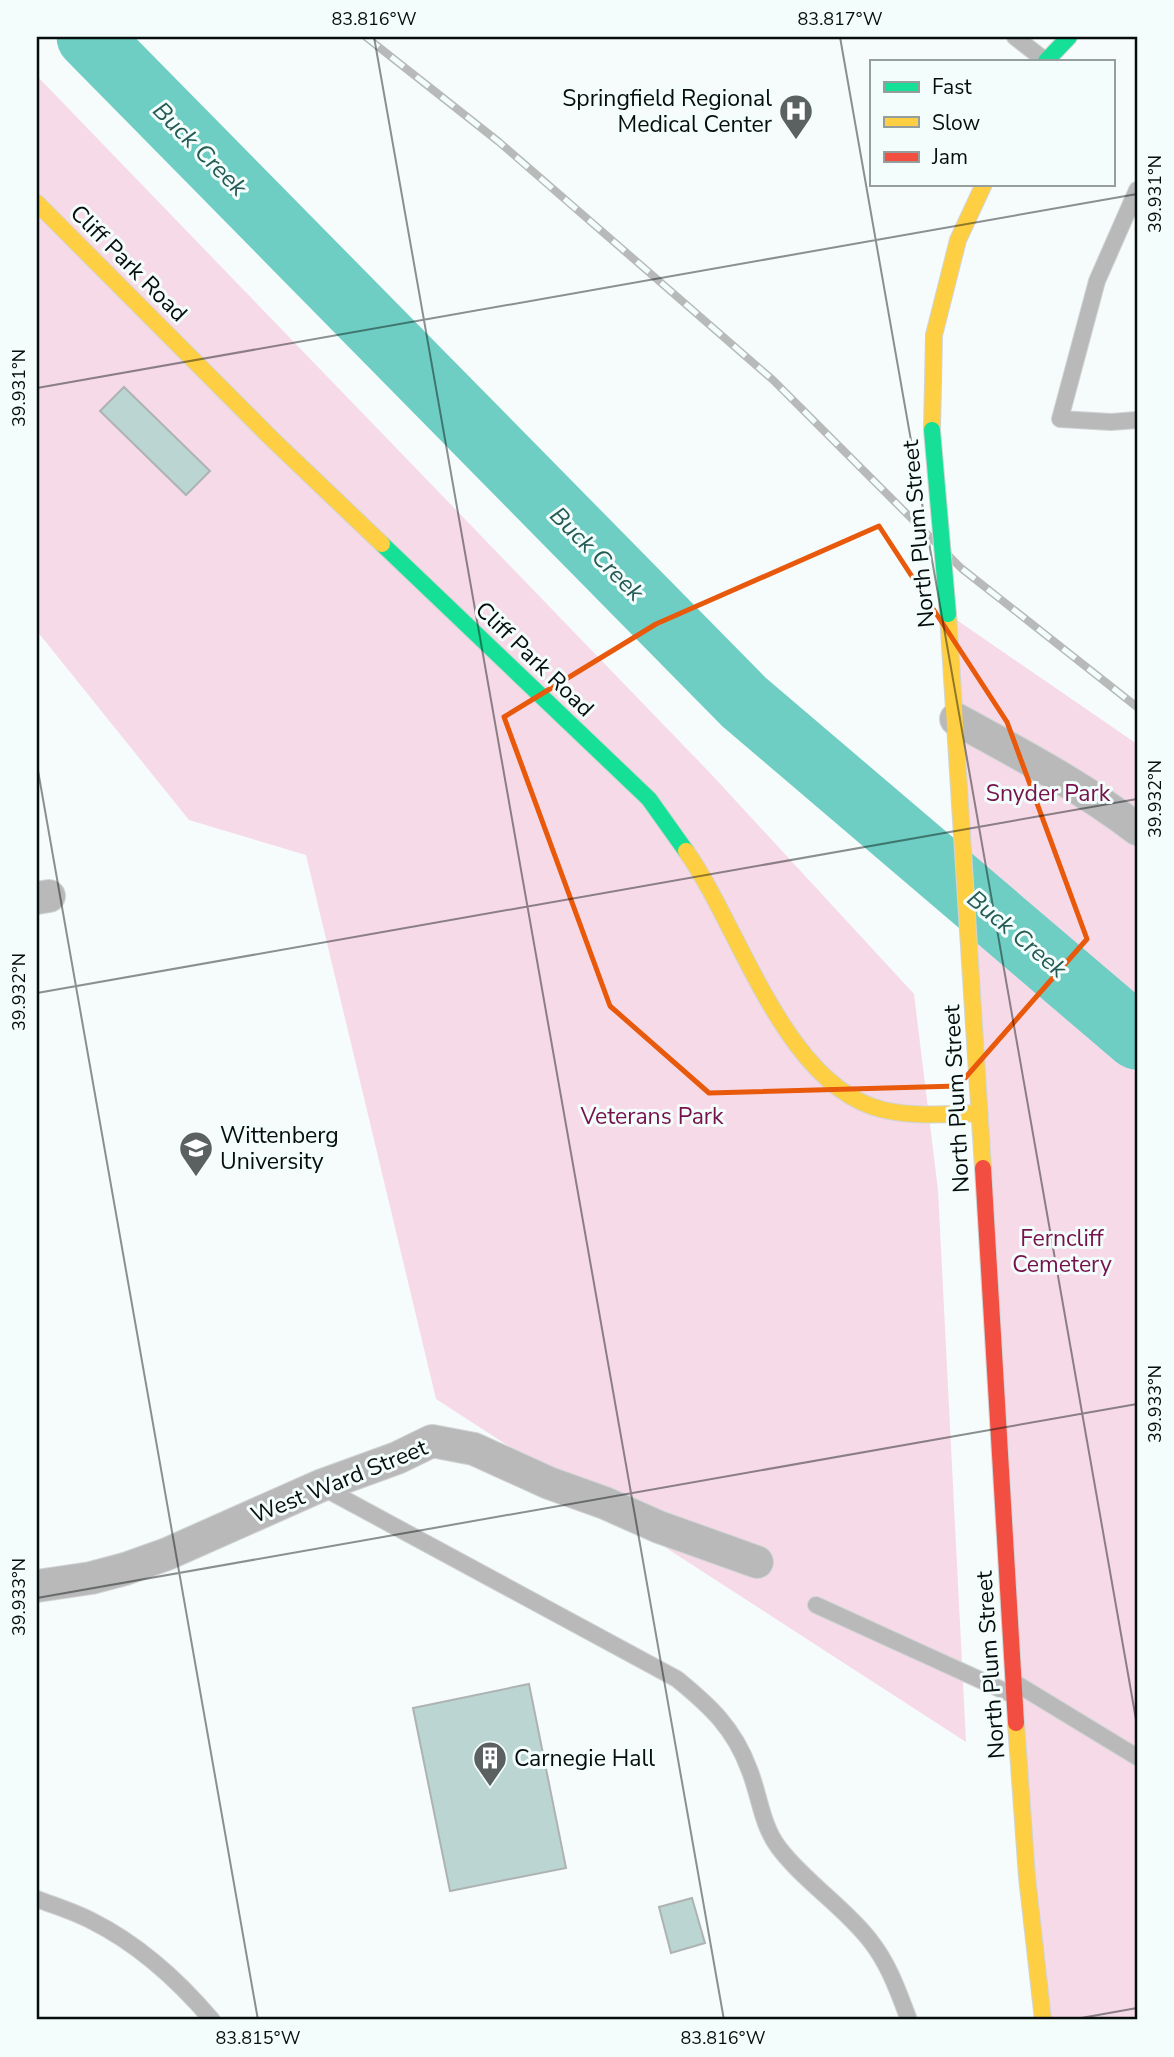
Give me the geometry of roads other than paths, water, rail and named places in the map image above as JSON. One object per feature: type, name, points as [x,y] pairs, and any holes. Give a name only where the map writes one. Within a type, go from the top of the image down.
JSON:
[{"type":"main road","points":[[1047,60],[1069,37]]},
{"type":"main road","name":"North Plum Street","points":[[983,186],[958,240],[934,335],[932,430],[959,764],[1013,1688],[1027,1877],[1043,2020]]},
{"type":"main road","name":"Cliff Park Road","points":[[37,203],[272,439],[649,800],[703,875],[784,1028],[815,1068],[846,1095],[883,1110],[925,1115],[980,1113]]},
{"type":"street","points":[[956,719],[1048,769],[1137,829]]},
{"type":"street","name":"West Ward Street","points":[[37,1586],[91,1578],[167,1554],[320,1486],[397,1458],[432,1441],[474,1449],[659,1527],[757,1562]]},
{"type":"lane","points":[[1016,37],[1045,60]]},
{"type":"lane","points":[[1137,190],[1097,281],[1060,419],[1111,422],[1137,420]]},
{"type":"lane","points":[[320,1486],[677,1679],[712,1707],[737,1740],[750,1771],[764,1824],[780,1849],[869,1938],[890,1970],[909,2020]]},
{"type":"lane","points":[[816,1605],[1013,1688],[1137,1757]]},
{"type":"lane","points":[[37,1899],[91,1920],[138,1948],[184,1988],[212,2020]]},
{"type":"waterway","name":"Buck Creek","points":[[89,37],[744,702],[1137,1037]]},
{"type":"railway","points":[[366,37],[499,142],[773,380],[961,568],[1137,707]]},
{"type":"place","name":"Springfield Regional Medical Center","points":[[796,141]]},
{"type":"place","name":"Wittenberg University","points":[[196,1178]]},
{"type":"place","name":"Carnegie Hall","points":[[490,1788]]},
{"type":"park label","name":"Snyder Park","points":[[1048,793]]},
{"type":"park label","name":"Veterans Park","points":[[652,1116]]},
{"type":"park label","name":"Ferncliff Cemetery","points":[[1062,1251]]}]
